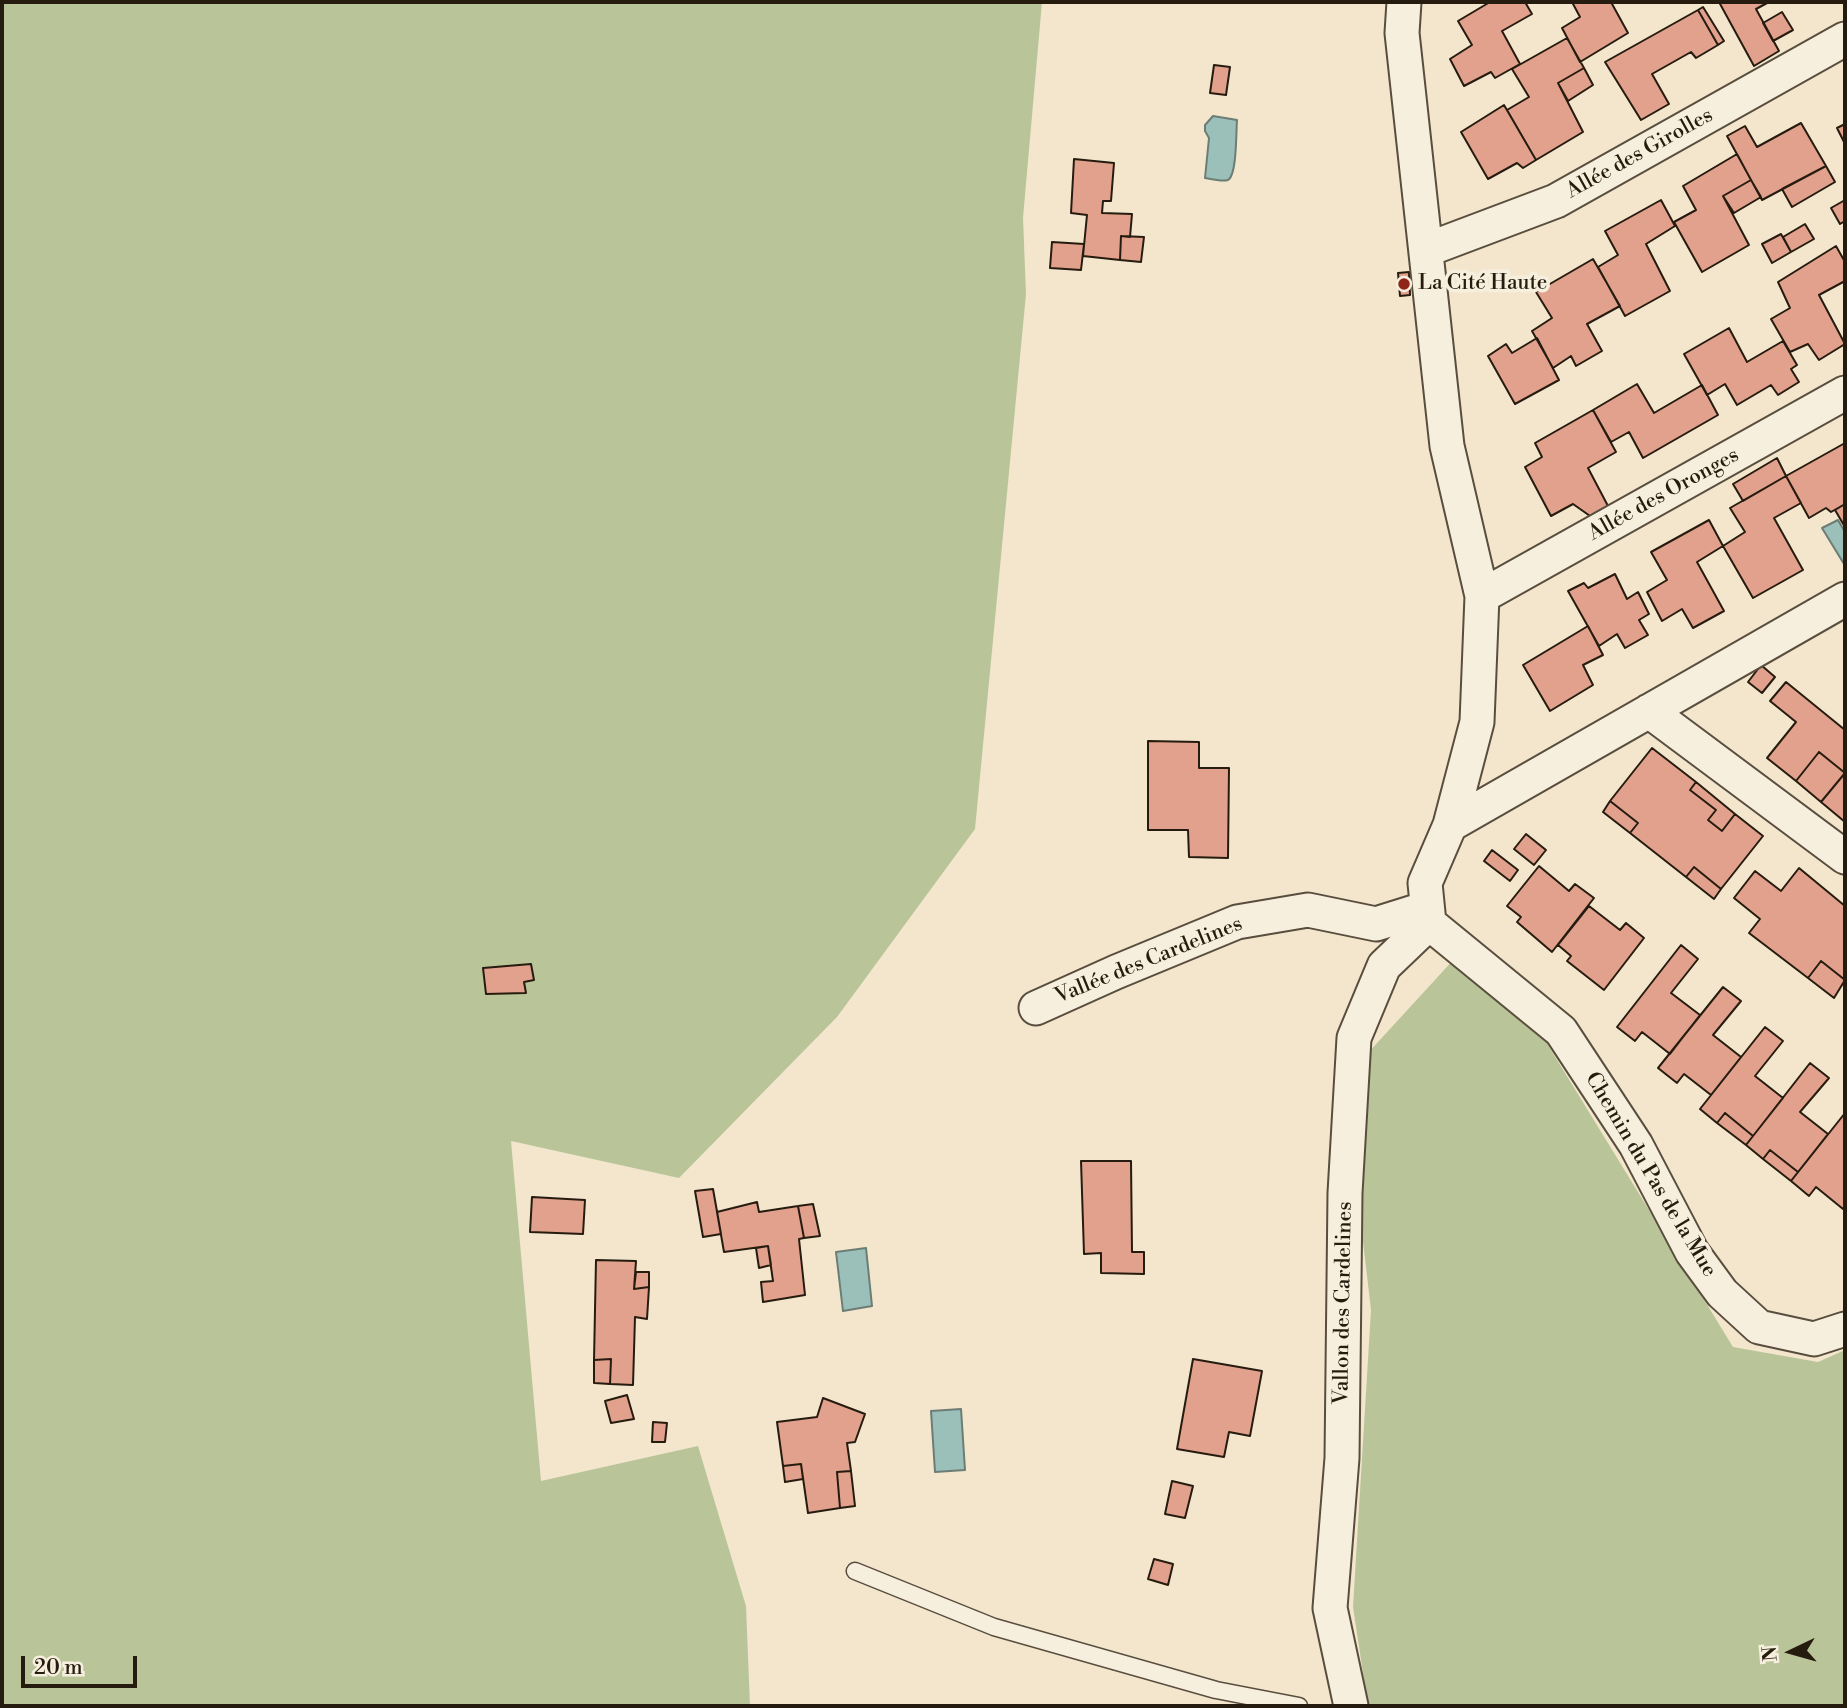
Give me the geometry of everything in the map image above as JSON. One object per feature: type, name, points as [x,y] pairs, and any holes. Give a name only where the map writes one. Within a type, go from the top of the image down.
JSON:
[{"type":"street","points":[[1404,2],[1402,33],[1447,446],[1482,596],[1477,722],[1450,825],[1425,883],[1428,916]]},
{"type":"street","name":"Allée des Girolles","points":[[1426,250],[1556,201],[1845,38]]},
{"type":"street","name":"Allée des Oronges","points":[[1482,596],[1845,393]]},
{"type":"street","points":[[1450,825],[1845,599]]},
{"type":"street","points":[[1649,711],[1845,857]]},
{"type":"street","name":"Vallée des Cardelines","points":[[1036,1008],[1237,922],[1308,910],[1376,924],[1428,916]]},
{"type":"street","name":"Chemin du Pas de la Mue","points":[[1428,916],[1561,1031],[1636,1145],[1692,1252],[1722,1293],[1759,1327],[1814,1339],[1845,1329]]},
{"type":"street","name":"Vallon des Cardelines","points":[[1351,1706],[1330,1608],[1342,1458],[1345,1193],[1354,1038],[1384,966],[1428,916]]},
{"type":"lane","points":[[856,1571],[994,1627],[1216,1690],[1300,1706]]},
{"type":"lane","points":[[1339,1706],[1351,1706]]},
{"type":"green space","points":[[2,2],[1042,2],[1023,218],[1026,294],[975,829],[837,1017],[679,1178],[511,1141],[541,1481],[698,1446],[746,1606],[750,1706],[2,1706]]},
{"type":"green space","points":[[1456,957],[1546,1042],[1733,1347],[1818,1362],[1845,1350],[1845,1706],[1368,1706],[1353,1607],[1371,1310],[1344,1079]]},
{"type":"water","points":[[1213,116],[1237,120],[1233,170],[1226,181],[1205,178],[1209,138],[1205,125]]},
{"type":"water","points":[[1838,520],[1845,532],[1844,564],[1822,528]]},
{"type":"water","points":[[866,1248],[872,1306],[843,1311],[836,1252]]},
{"type":"water","points":[[961,1409],[965,1470],[935,1472],[931,1411]]},
{"type":"building","points":[[1490,2],[1525,2],[1532,14],[1502,31],[1520,64],[1495,78],[1491,72],[1464,86],[1450,59],[1472,45],[1458,21]]},
{"type":"building","points":[[1572,2],[1611,2],[1628,33],[1580,62],[1562,28],[1580,17]]},
{"type":"building","points":[[1719,2],[1769,2],[1756,9],[1779,51],[1754,66]]},
{"type":"building","points":[[1703,7],[1724,41],[1718,45],[1698,10]]},
{"type":"building","points":[[1698,10],[1718,45],[1696,58],[1691,52],[1652,74],[1669,104],[1641,120],[1605,62]]},
{"type":"building","points":[[1782,12],[1793,30],[1773,41],[1763,23]]},
{"type":"building","points":[[1567,38],[1584,68],[1558,83],[1583,132],[1536,160],[1507,110],[1529,97],[1512,69]]},
{"type":"building","points":[[1214,65],[1230,67],[1226,95],[1210,93]]},
{"type":"building","points":[[1584,68],[1593,85],[1568,101],[1558,83]]},
{"type":"building","points":[[1504,105],[1536,160],[1523,168],[1517,163],[1488,179],[1461,132]]},
{"type":"building","points":[[1801,123],[1826,166],[1762,200],[1727,136],[1745,126],[1757,147]]},
{"type":"building","points":[[1845,124],[1845,144],[1837,128]]},
{"type":"building","points":[[1737,154],[1751,180],[1723,196],[1749,245],[1702,272],[1674,222],[1696,210],[1683,186]]},
{"type":"building","points":[[1074,159],[1114,163],[1111,201],[1103,201],[1102,213],[1132,214],[1130,237],[1121,236],[1120,260],[1083,256],[1087,215],[1071,213]]},
{"type":"building","points":[[1826,166],[1835,182],[1792,207],[1782,189]]},
{"type":"building","points":[[1751,180],[1761,197],[1734,213],[1723,196]]},
{"type":"building","points":[[1661,200],[1675,226],[1646,244],[1670,291],[1625,316],[1598,267],[1618,255],[1605,231]]},
{"type":"building","points":[[1845,200],[1845,221],[1840,224],[1831,208]]},
{"type":"building","points":[[1805,224],[1814,239],[1791,252],[1783,237]]},
{"type":"building","points":[[1781,234],[1791,252],[1772,263],[1762,244]]},
{"type":"building","points":[[1121,236],[1144,237],[1141,262],[1120,260]]},
{"type":"building","points":[[1052,242],[1084,244],[1081,270],[1050,268]]},
{"type":"building","points":[[1836,246],[1845,262],[1845,281],[1819,295],[1845,344],[1819,360],[1808,344],[1790,352],[1771,319],[1790,308],[1778,282]]},
{"type":"building","points":[[1593,259],[1620,306],[1587,324],[1602,351],[1576,366],[1571,356],[1553,368],[1532,331],[1552,318],[1536,292]]},
{"type":"building","name":"La Cité Haute","points":[[1409,272],[1410,295],[1400,296],[1398,273]]},
{"type":"building","points":[[1729,328],[1747,362],[1783,341],[1797,365],[1791,369],[1799,382],[1778,395],[1771,385],[1737,405],[1725,384],[1707,395],[1684,354]]},
{"type":"building","points":[[1537,338],[1559,380],[1515,404],[1488,356],[1506,344],[1512,353]]},
{"type":"building","points":[[1637,384],[1654,413],[1702,385],[1718,415],[1643,458],[1629,432],[1611,442],[1593,410]]},
{"type":"building","points":[[1593,410],[1616,452],[1588,468],[1608,506],[1590,516],[1573,504],[1551,516],[1525,467],[1542,457],[1535,443]]},
{"type":"building","points":[[1845,443],[1845,504],[1831,512],[1826,508],[1809,518],[1786,476]]},
{"type":"building","points":[[1777,458],[1786,476],[1743,501],[1733,484]]},
{"type":"building","points":[[1786,476],[1801,503],[1774,518],[1803,570],[1753,598],[1723,546],[1745,532],[1730,508]]},
{"type":"building","points":[[1845,504],[1845,527],[1835,510]]},
{"type":"building","points":[[1709,520],[1723,546],[1697,562],[1724,611],[1693,628],[1682,609],[1662,621],[1647,592],[1667,580],[1651,552]]},
{"type":"building","points":[[1615,574],[1627,599],[1638,592],[1649,614],[1639,620],[1648,635],[1625,648],[1617,634],[1599,646],[1568,591],[1584,583],[1588,588]]},
{"type":"building","points":[[1588,626],[1603,655],[1583,665],[1593,685],[1550,711],[1523,665]]},
{"type":"building","points":[[1761,665],[1775,677],[1762,693],[1748,682]]},
{"type":"building","points":[[1786,682],[1845,730],[1845,773],[1819,752],[1796,781],[1767,758],[1796,722],[1770,701]]},
{"type":"building","points":[[1148,741],[1199,742],[1199,768],[1229,768],[1228,858],[1189,857],[1188,830],[1148,830]]},
{"type":"building","points":[[1652,748],[1696,782],[1690,790],[1716,810],[1708,820],[1722,831],[1735,814],[1763,836],[1721,889],[1694,867],[1686,877],[1630,833],[1638,823],[1610,801]]},
{"type":"building","points":[[1819,752],[1845,773],[1821,802],[1796,781]]},
{"type":"building","points":[[1845,773],[1845,822],[1821,802]]},
{"type":"building","points":[[1696,782],[1735,814],[1722,831],[1708,820],[1716,810],[1690,790]]},
{"type":"building","points":[[1610,801],[1638,823],[1630,833],[1603,812]]},
{"type":"building","points":[[1526,834],[1546,850],[1534,865],[1514,849]]},
{"type":"building","points":[[1492,850],[1518,870],[1510,881],[1484,861]]},
{"type":"building","points":[[1539,866],[1569,891],[1575,884],[1594,898],[1552,952],[1517,922],[1521,917],[1507,906]]},
{"type":"building","points":[[1694,867],[1721,889],[1714,899],[1686,877]]},
{"type":"building","points":[[1799,868],[1845,906],[1845,980],[1821,961],[1808,978],[1749,933],[1760,919],[1734,898],[1755,871],[1781,891]]},
{"type":"building","points":[[1589,906],[1620,930],[1626,923],[1644,938],[1604,990],[1567,961],[1571,956],[1558,945]]},
{"type":"building","points":[[1681,945],[1698,959],[1671,993],[1700,1015],[1670,1054],[1642,1032],[1635,1041],[1617,1027]]},
{"type":"building","points":[[1821,961],[1845,980],[1834,998],[1808,978]]},
{"type":"building","points":[[531,964],[534,980],[524,982],[526,993],[486,994],[483,968]]},
{"type":"building","points":[[1723,987],[1741,1001],[1713,1035],[1741,1057],[1711,1095],[1684,1074],[1677,1083],[1658,1068]]},
{"type":"building","points":[[1765,1027],[1783,1041],[1755,1076],[1783,1098],[1753,1136],[1725,1113],[1717,1123],[1700,1109]]},
{"type":"building","points":[[1810,1063],[1829,1078],[1800,1112],[1828,1134],[1798,1172],[1770,1150],[1763,1159],[1746,1145]]},
{"type":"building","points":[[1725,1113],[1753,1136],[1746,1145],[1717,1123]]},
{"type":"building","points":[[1845,1113],[1843,1209],[1816,1187],[1809,1196],[1791,1181]]},
{"type":"building","points":[[1770,1150],[1798,1172],[1791,1181],[1763,1159]]},
{"type":"building","points":[[1081,1161],[1131,1161],[1132,1252],[1144,1252],[1144,1274],[1101,1273],[1101,1253],[1084,1254]]},
{"type":"building","points":[[713,1189],[721,1234],[703,1237],[695,1191]]},
{"type":"building","points":[[532,1197],[585,1200],[583,1234],[530,1232]]},
{"type":"building","points":[[757,1202],[759,1212],[798,1206],[804,1238],[799,1239],[805,1295],[763,1302],[761,1282],[773,1281],[768,1246],[724,1252],[717,1212]]},
{"type":"building","points":[[813,1204],[820,1236],[804,1238],[798,1206]]},
{"type":"building","points":[[768,1246],[771,1265],[759,1268],[756,1248]]},
{"type":"building","points":[[596,1260],[636,1261],[634,1289],[649,1287],[647,1319],[635,1317],[633,1385],[610,1384],[611,1359],[594,1360]]},
{"type":"building","points":[[636,1272],[649,1272],[649,1287],[634,1289]]},
{"type":"building","points":[[611,1359],[610,1384],[594,1383],[594,1360]]},
{"type":"building","points":[[1193,1359],[1262,1371],[1250,1436],[1229,1432],[1224,1457],[1177,1449]]},
{"type":"building","points":[[627,1395],[634,1419],[611,1423],[605,1401]]},
{"type":"building","points":[[823,1398],[865,1414],[855,1442],[847,1443],[851,1471],[837,1472],[840,1508],[808,1513],[801,1464],[783,1466],[777,1422],[817,1417]]},
{"type":"building","points":[[653,1422],[667,1423],[665,1442],[652,1442]]},
{"type":"building","points":[[801,1464],[803,1479],[785,1482],[783,1466]]},
{"type":"building","points":[[851,1471],[855,1506],[840,1508],[837,1472]]},
{"type":"building","points":[[1172,1481],[1193,1486],[1185,1518],[1165,1514]]},
{"type":"building","points":[[1154,1559],[1173,1564],[1168,1585],[1148,1579]]},
{"type":"place","name":"La Cité Haute","points":[[1404,284]]}]
